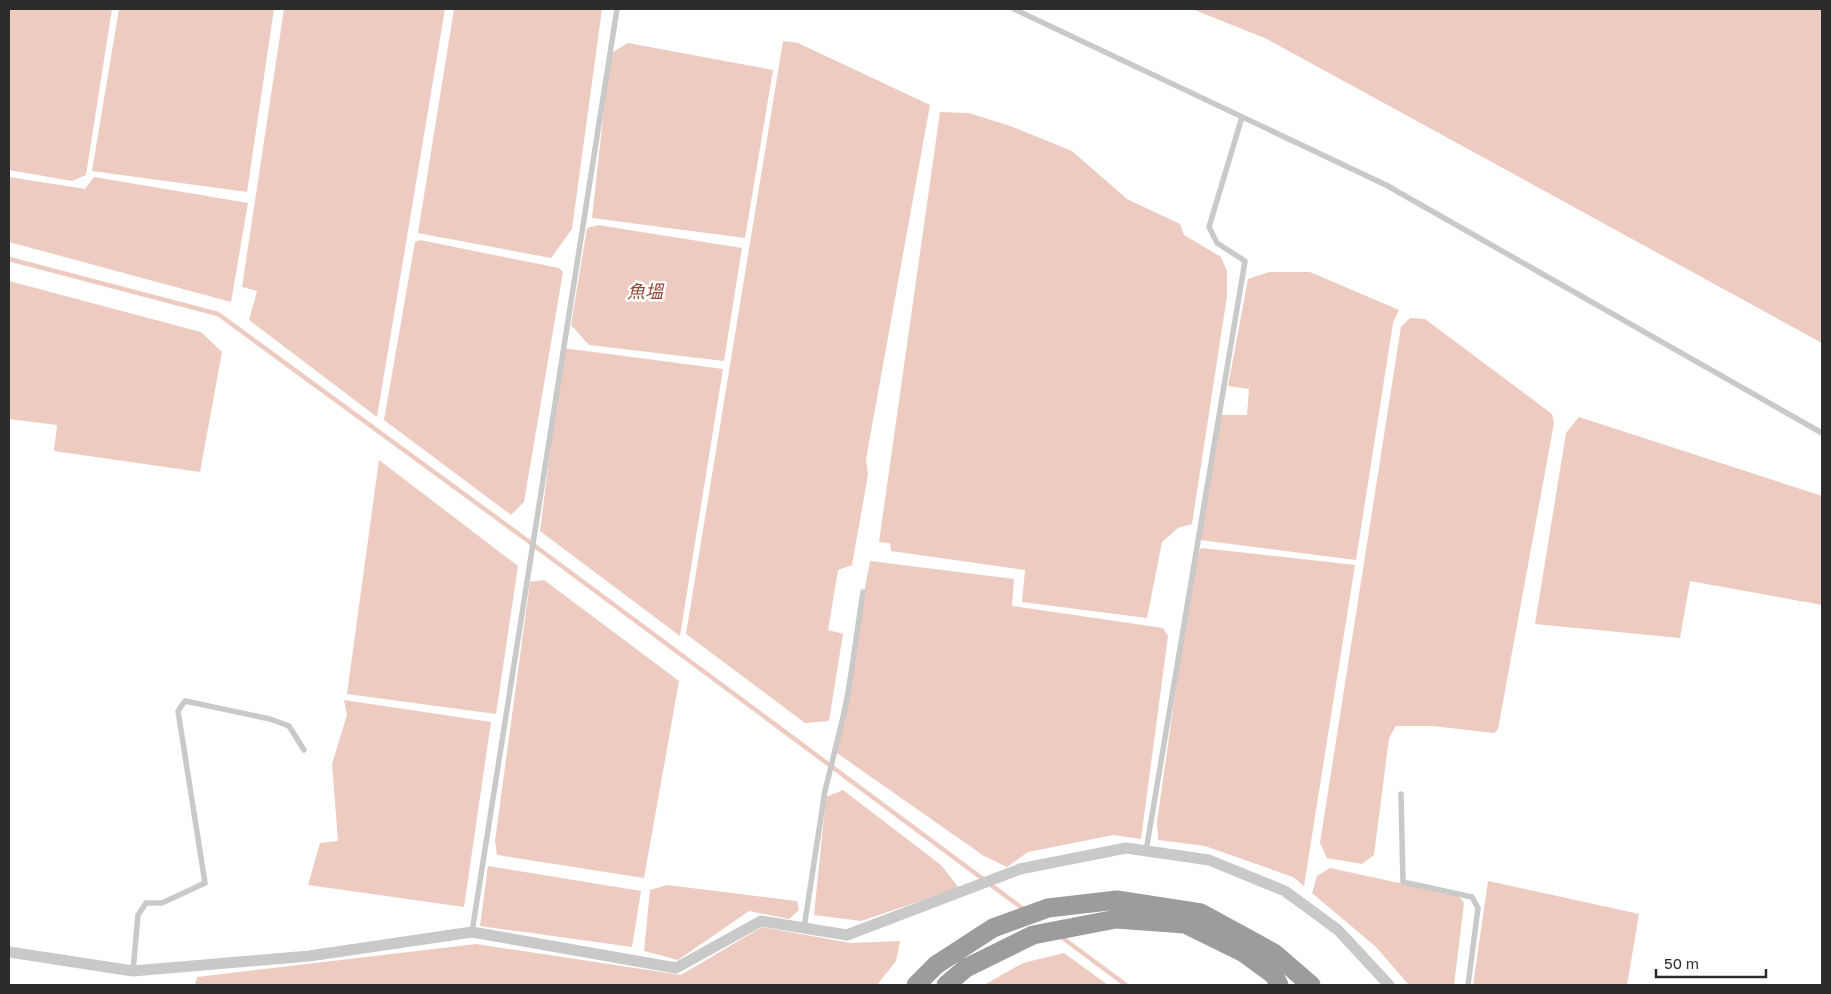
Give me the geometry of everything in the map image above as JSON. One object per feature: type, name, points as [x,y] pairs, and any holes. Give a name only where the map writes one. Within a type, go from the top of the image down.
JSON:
[{"type":"highway","points":[[916,985],[936,965],[993,928],[1048,908],[1117,900],[1201,913],[1274,953],[1311,985]]},
{"type":"highway","points":[[946,985],[966,968],[1033,935],[1116,919],[1185,924],[1244,953],[1274,975],[1279,985]]},
{"type":"street","points":[[9,952],[133,971],[309,956],[472,932],[676,968],[761,921],[847,935],[1020,869],[1126,848],[1209,860],[1285,891],[1338,930],[1389,985]]},
{"type":"lane","points":[[472,932],[617,9]]},
{"type":"lane","points":[[1014,9],[1386,185],[1822,433]]},
{"type":"lane","points":[[1146,851],[1245,261],[1217,243],[1209,227],[1242,117]]},
{"type":"lane","points":[[804,928],[825,791],[846,700],[863,592]]},
{"type":"lane","points":[[133,971],[138,915],[146,903],[162,903],[205,883],[178,711],[185,700],[270,719],[289,726],[304,750]]},
{"type":"lane","points":[[1401,794],[1402,882],[1472,897],[1478,908],[1468,985]]},
{"type":"water","points":[[9,9],[112,9],[86,175],[72,181],[9,170]]},
{"type":"water","points":[[119,9],[274,9],[247,192],[92,171]]},
{"type":"water","points":[[284,9],[445,9],[377,417],[249,320],[257,291],[242,287]]},
{"type":"water","points":[[454,9],[602,9],[572,229],[551,258],[418,233]]},
{"type":"water","points":[[1192,9],[1822,9],[1822,343],[1267,39]]},
{"type":"water","points":[[783,41],[798,43],[930,105],[866,459],[868,475],[852,565],[838,570],[828,630],[843,634],[829,721],[805,723],[686,634]]},
{"type":"water","points":[[628,43],[773,70],[745,238],[592,218],[610,54]]},
{"type":"water","points":[[940,112],[969,113],[1013,127],[1072,151],[1127,199],[1180,224],[1184,235],[1221,257],[1227,271],[1227,296],[1192,524],[1178,528],[1162,542],[1147,618],[1022,602],[1025,570],[891,551],[890,543],[879,542]]},
{"type":"water","points":[[9,177],[85,189],[94,177],[248,203],[231,302],[9,242]]},
{"type":"water","name":"魚塭","points":[[598,225],[742,248],[724,361],[589,345],[571,325],[587,228]]},
{"type":"water","points":[[420,240],[559,268],[563,272],[524,502],[511,515],[384,420],[415,242]]},
{"type":"water","points":[[1269,272],[1310,272],[1399,310],[1393,323],[1356,560],[1200,540],[1221,415],[1247,415],[1249,389],[1228,386],[1248,279]]},
{"type":"water","points":[[9,281],[201,332],[222,352],[200,472],[54,451],[57,425],[9,419]]},
{"type":"water","points":[[1410,318],[1425,319],[1552,414],[1554,423],[1498,729],[1494,733],[1433,726],[1396,726],[1389,738],[1374,855],[1362,864],[1327,858],[1320,843],[1401,327]]},
{"type":"water","points":[[563,348],[723,369],[680,636],[540,531]]},
{"type":"water","points":[[1579,417],[1822,496],[1822,605],[1690,581],[1680,638],[1535,624],[1566,433]]},
{"type":"water","points":[[379,460],[518,566],[496,714],[347,694]]},
{"type":"water","points":[[1201,548],[1355,565],[1304,886],[1293,877],[1205,846],[1158,840],[1157,822],[1194,561]]},
{"type":"water","points":[[870,561],[1014,579],[1012,606],[1163,628],[1168,636],[1141,839],[1113,835],[1028,852],[1007,867],[984,856],[834,751]]},
{"type":"water","points":[[544,580],[679,681],[644,878],[497,855],[495,841],[530,582]]},
{"type":"water","points":[[344,700],[491,722],[464,907],[308,885],[320,843],[338,841],[332,764],[347,715]]},
{"type":"water","points":[[843,790],[941,865],[959,888],[861,921],[814,915],[826,797]]},
{"type":"water","points":[[488,866],[641,891],[632,947],[480,926]]},
{"type":"water","points":[[1330,868],[1459,896],[1464,903],[1454,985],[1409,985],[1376,947],[1312,893],[1317,876]]},
{"type":"water","points":[[1488,881],[1639,914],[1627,985],[1473,985]]},
{"type":"water","points":[[667,885],[797,901],[799,910],[789,919],[749,911],[678,960],[644,951],[650,890]]},
{"type":"water","points":[[762,927],[850,943],[900,941],[896,961],[877,985],[195,985],[197,977],[476,944],[681,975]]},
{"type":"water","points":[[1064,953],[1108,985],[984,985],[1023,963]]},
{"type":"waterway","points":[[9,259],[218,314],[520,535],[1026,911]]},
{"type":"waterway","points":[[1060,936],[1126,985]]}]
